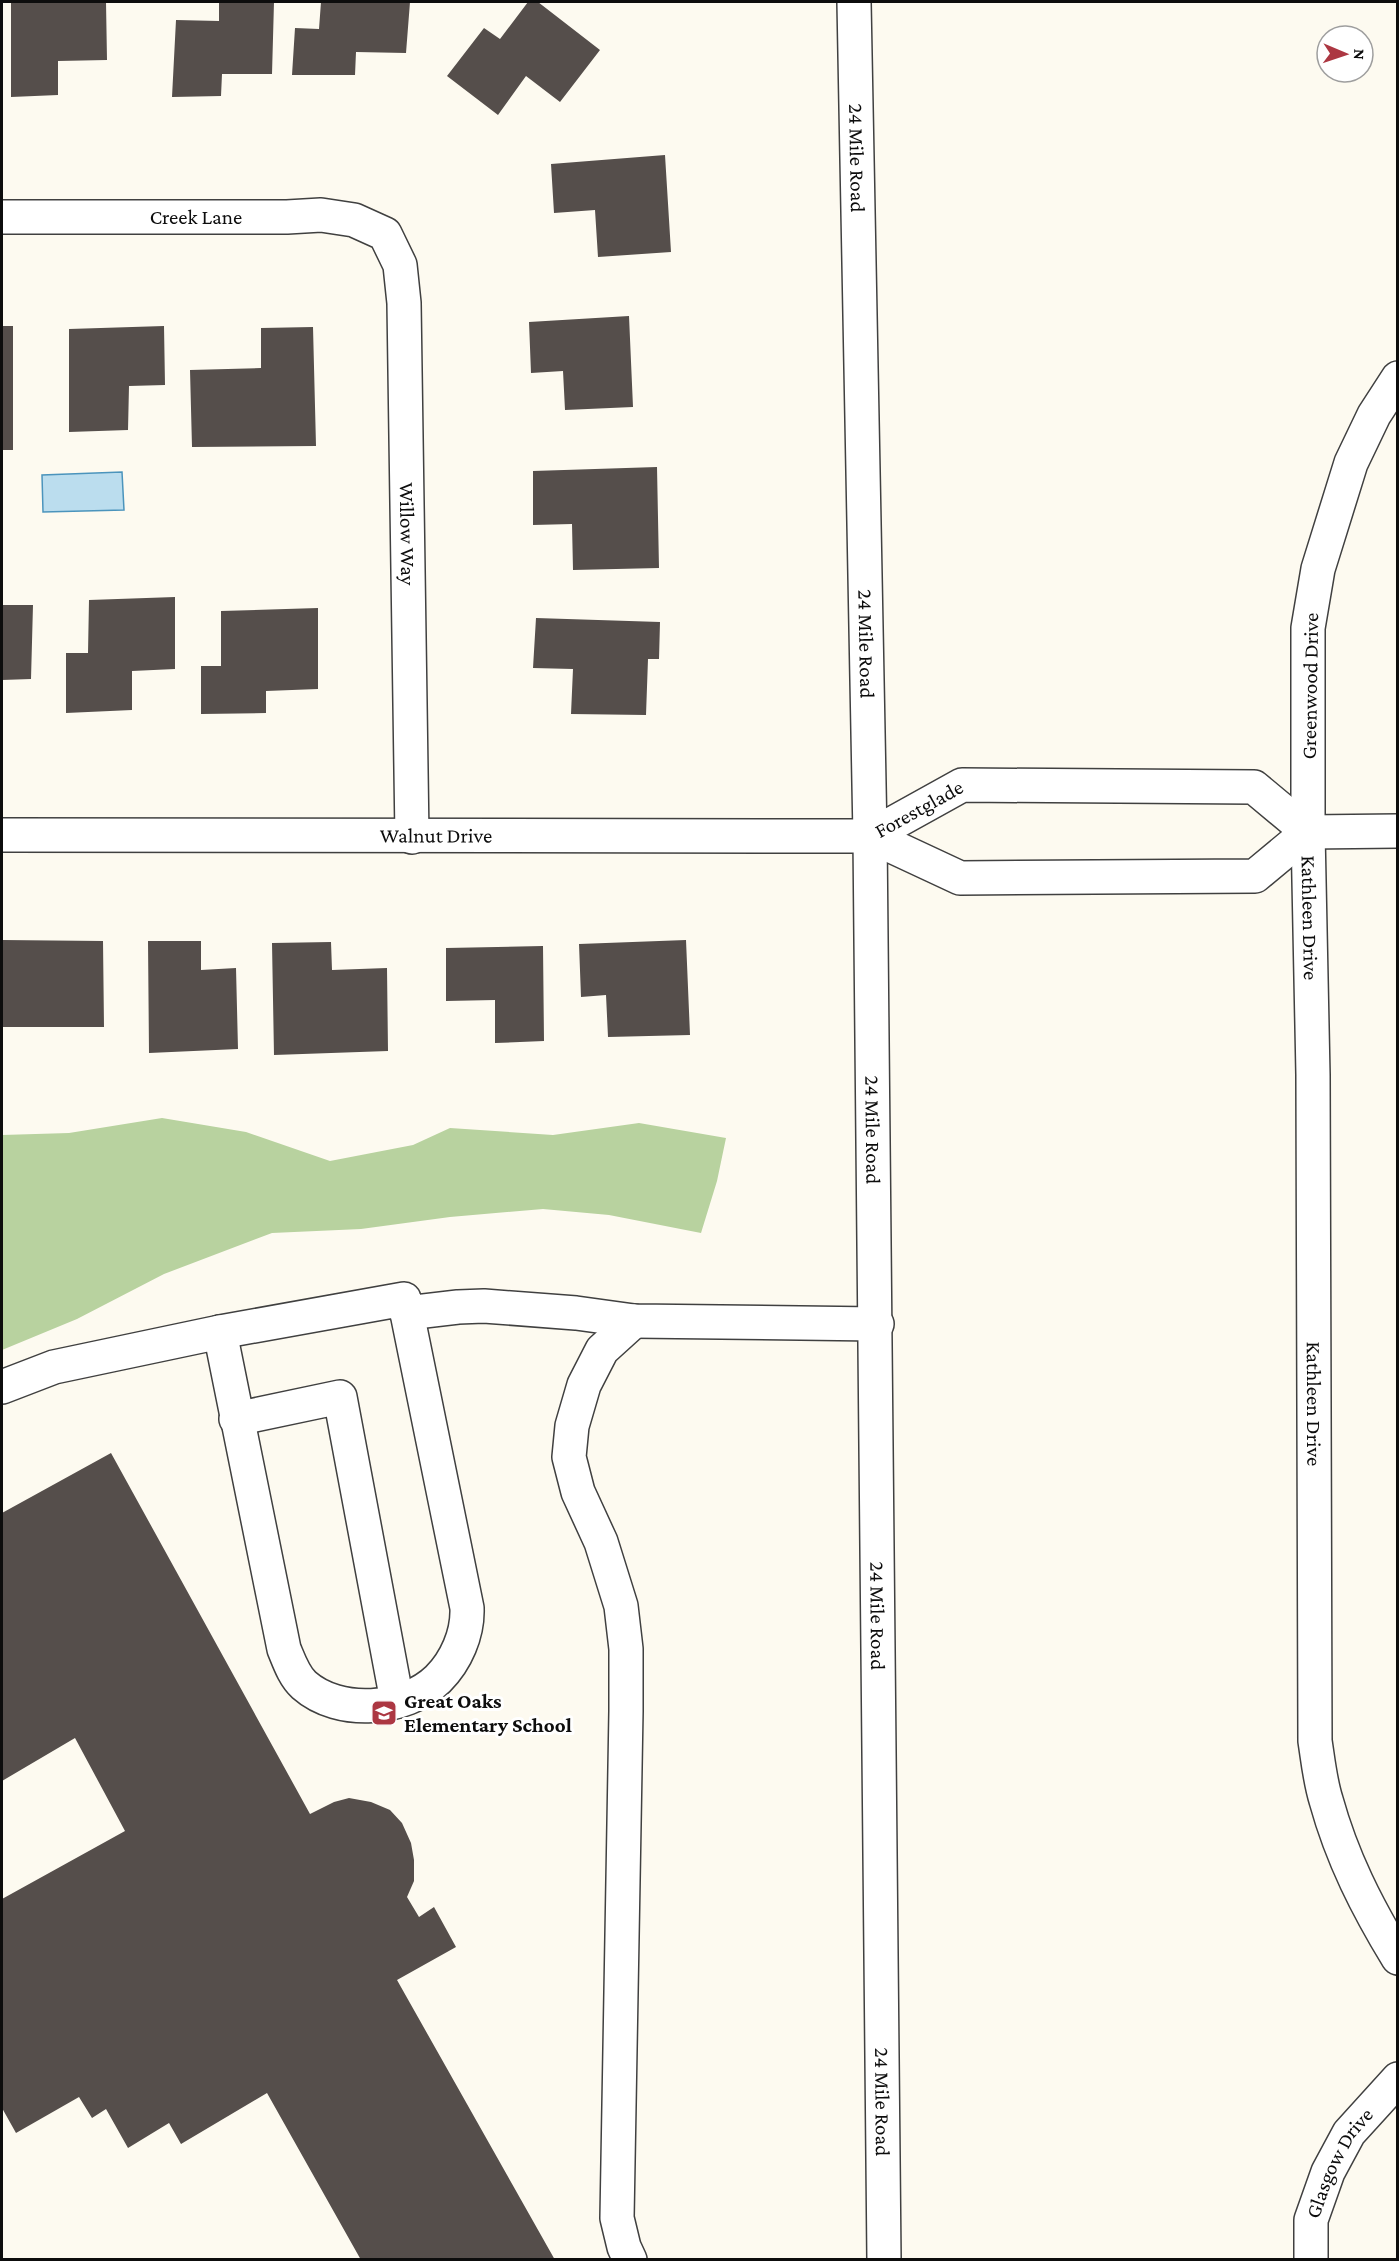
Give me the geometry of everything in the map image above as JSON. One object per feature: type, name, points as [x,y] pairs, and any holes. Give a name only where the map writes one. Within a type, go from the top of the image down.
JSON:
[{"type":"street","name":"24 Mile Road","points":[[854,2],[870,836],[884,2259]]},
{"type":"street","name":"Creek Lane","points":[[2,217],[321,215],[354,220],[385,234]]},
{"type":"street","name":"Willow Way","points":[[385,234],[400,265],[404,303],[412,837]]},
{"type":"street","name":"Greenwood Drive","points":[[1308,832],[1308,628],[1317,569],[1352,463],[1374,415],[1398,378]]},
{"type":"street","name":"Forestglade","points":[[962,786],[1254,787],[1308,832],[1255,876],[960,878],[870,836],[962,786]]},
{"type":"street","points":[[1308,832],[1398,831]]},
{"type":"street","name":"Kathleen Drive","points":[[1308,832],[1312,1075],[1315,1741],[1325,1798],[1343,1854],[1365,1904],[1398,1958]]},
{"type":"street","name":"Walnut Drive","points":[[2,835],[870,836]]},
{"type":"street","points":[[2,1387],[54,1367],[220,1332],[404,1299],[468,1619],[461,1644],[447,1668],[437,1680],[413,1695],[397,1701],[367,1706],[342,1704],[315,1693],[303,1684],[296,1674],[284,1649],[220,1332]]},
{"type":"street","points":[[407,1313],[458,1307],[504,1307],[634,1321],[876,1324]]},
{"type":"street","points":[[630,2259],[624,2247],[617,2218],[627,1711],[626,1649],[621,1606],[601,1542],[578,1492],[569,1457],[572,1426],[584,1385],[602,1350],[634,1321]]},
{"type":"street","points":[[236,1419],[340,1397],[397,1701]]},
{"type":"street","name":"Glasgow Drive","points":[[1311,2259],[1311,2220],[1328,2172],[1349,2133],[1398,2079]]},
{"type":"green space","points":[[162,1118],[246,1132],[330,1161],[413,1145],[450,1128],[553,1135],[639,1123],[726,1138],[717,1181],[701,1233],[609,1215],[543,1209],[450,1217],[361,1229],[272,1233],[164,1274],[77,1319],[2,1350],[2,1135],[69,1133]]},
{"type":"water","points":[[122,472],[124,510],[43,512],[42,475]]},
{"type":"building","points":[[11,2],[106,2],[107,60],[58,61],[58,95],[11,97]]},
{"type":"building","points":[[219,2],[274,2],[272,74],[222,74],[221,96],[172,97],[176,20],[219,21]]},
{"type":"building","points":[[321,2],[410,2],[406,53],[356,52],[355,75],[292,75],[295,28],[319,29]]},
{"type":"building","points":[[528,2],[538,2],[600,50],[560,102],[526,76],[498,115],[447,76],[484,28],[500,39]]},
{"type":"building","points":[[665,155],[671,252],[598,257],[595,210],[554,213],[551,164]]},
{"type":"building","points":[[629,316],[633,407],[565,410],[563,371],[531,373],[529,322]]},
{"type":"building","points":[[2,326],[13,326],[13,450],[2,450]]},
{"type":"building","points":[[164,326],[165,385],[129,386],[128,430],[69,432],[69,329]]},
{"type":"building","points":[[313,327],[316,446],[192,447],[190,370],[261,368],[261,328]]},
{"type":"building","points":[[657,467],[659,568],[573,570],[572,524],[533,525],[533,471]]},
{"type":"building","points":[[175,597],[175,669],[132,671],[132,710],[66,713],[66,653],[88,653],[89,600]]},
{"type":"building","points":[[2,605],[33,605],[31,679],[2,680]]},
{"type":"building","points":[[318,608],[318,689],[266,691],[266,713],[201,714],[201,666],[221,666],[221,611]]},
{"type":"building","points":[[536,618],[660,622],[659,659],[648,659],[646,715],[571,714],[573,669],[533,668]]},
{"type":"building","points":[[2,940],[103,941],[104,1027],[2,1027]]},
{"type":"building","points":[[686,940],[690,1035],[608,1037],[606,995],[581,997],[579,944]]},
{"type":"building","points":[[148,941],[201,941],[201,970],[236,968],[238,1049],[149,1053]]},
{"type":"building","points":[[331,942],[332,970],[387,968],[388,1051],[274,1055],[272,943]]},
{"type":"building","points":[[543,946],[544,1041],[495,1043],[495,1000],[446,1001],[446,948]]},
{"type":"building","points":[[111,1453],[310,1814],[334,1802],[349,1798],[371,1802],[390,1810],[402,1823],[411,1843],[414,1860],[414,1881],[407,1897],[419,1917],[434,1907],[456,1947],[397,1980],[555,2260],[361,2260],[267,2093],[181,2144],[169,2123],[128,2148],[106,2109],[92,2118],[79,2097],[16,2133],[2,2108],[2,1899],[125,1831],[75,1738],[2,1781],[2,1513]]},
{"type":"place","name":"Great Oaks Elementary School","points":[[384,1713]]}]
